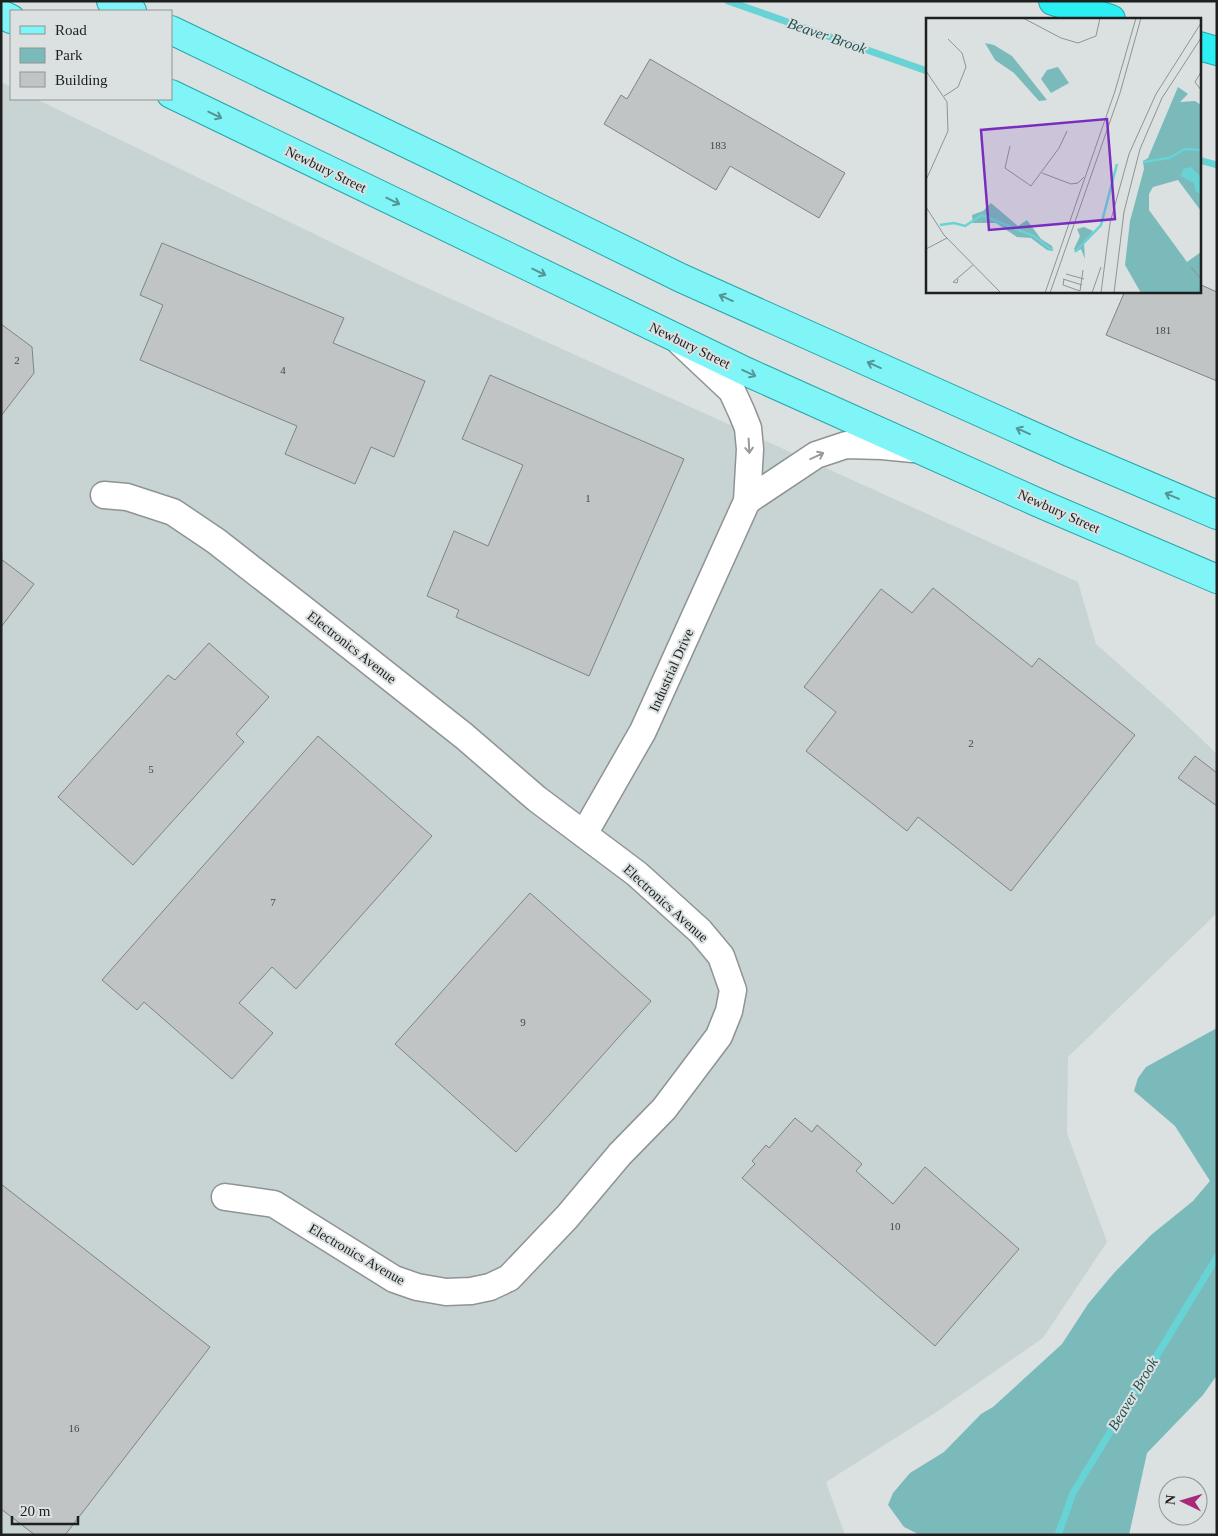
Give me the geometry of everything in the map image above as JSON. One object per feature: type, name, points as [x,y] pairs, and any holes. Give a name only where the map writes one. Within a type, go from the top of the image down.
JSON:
[{"type":"highway","points":[[1053,1],[1108,18]]},
{"type":"highway","points":[[1200,46],[1217,51]]},
{"type":"main road","points":[[111,1],[130,10]]},
{"type":"main road","points":[[172,30],[690,282],[1068,452],[1217,515]]},
{"type":"main road","name":"Newbury Street","points":[[172,94],[747,372],[1217,579]]},
{"type":"street","name":"Industrial Drive","points":[[584,834],[643,731],[747,501],[750,449],[748,428],[742,413],[732,392],[675,337]]},
{"type":"street","points":[[747,501],[816,455],[846,445],[882,446],[923,451]]},
{"type":"street","name":"Electronics Avenue","points":[[104,494],[127,496],[174,512],[216,541],[458,731],[537,799],[637,874],[700,931],[721,956],[733,990],[730,1011],[720,1036],[664,1109],[620,1154],[566,1217],[509,1278],[490,1287],[472,1291],[446,1292],[417,1287],[394,1278],[274,1204],[225,1197]]},
{"type":"shaded area","points":[[1,82],[10,86],[10,100],[38,100],[407,279],[1078,582],[1096,644],[1217,754],[1217,913],[1068,1057],[1067,1133],[1107,1242],[1043,1338],[935,1413],[826,1482],[845,1535],[1,1535]]},
{"type":"green space","points":[[1217,1028],[1217,1375],[1203,1395],[1147,1453],[1129,1535],[920,1535],[904,1527],[888,1505],[893,1493],[910,1473],[944,1452],[981,1414],[993,1407],[1062,1344],[1088,1304],[1114,1273],[1151,1235],[1193,1201],[1210,1181],[1175,1126],[1134,1091],[1138,1078],[1146,1067]]},
{"type":"building","points":[[650,59],[845,173],[819,218],[730,166],[716,190],[604,124],[621,95],[627,99]]},
{"type":"building","points":[[162,243],[344,318],[333,343],[425,381],[394,457],[371,447],[355,484],[285,454],[297,426],[140,360],[163,305],[140,295]]},
{"type":"building","points":[[1200,284],[1217,292],[1217,381],[1106,335],[1125,292],[1200,292]]},
{"type":"building","points":[[1,324],[32,347],[34,373],[1,416]]},
{"type":"building","points":[[490,375],[684,459],[589,676],[456,617],[459,610],[427,596],[454,531],[488,546],[523,465],[462,439]]},
{"type":"building","points":[[1,559],[34,584],[1,627]]},
{"type":"building","points":[[933,588],[1032,667],[1039,658],[1135,735],[1011,891],[918,817],[907,831],[806,751],[836,712],[804,687],[881,589],[912,613]]},
{"type":"building","points":[[209,643],[269,697],[236,734],[244,742],[133,865],[58,797],[168,675],[175,680]]},
{"type":"building","points":[[318,736],[432,836],[296,989],[272,967],[239,1003],[273,1033],[232,1079],[144,1002],[137,1010],[102,980]]},
{"type":"building","points":[[1195,756],[1217,773],[1217,806],[1178,778]]},
{"type":"building","points":[[530,893],[651,1001],[516,1152],[395,1044]]},
{"type":"building","points":[[795,1118],[812,1132],[817,1125],[862,1164],[856,1171],[893,1204],[925,1167],[1019,1249],[935,1346],[742,1178],[755,1164],[752,1161],[766,1145],[769,1148]]},
{"type":"building","points":[[1,1184],[210,1347],[65,1535],[35,1535],[1,1509]]},
{"type":"waterway","name":"Beaver Brook","points":[[728,1],[926,71]]},
{"type":"waterway","name":"Beaver Brook","points":[[1200,160],[1217,165]]},
{"type":"waterway","name":"Beaver Brook","points":[[1058,1535],[1073,1493],[1217,1257]]}]
